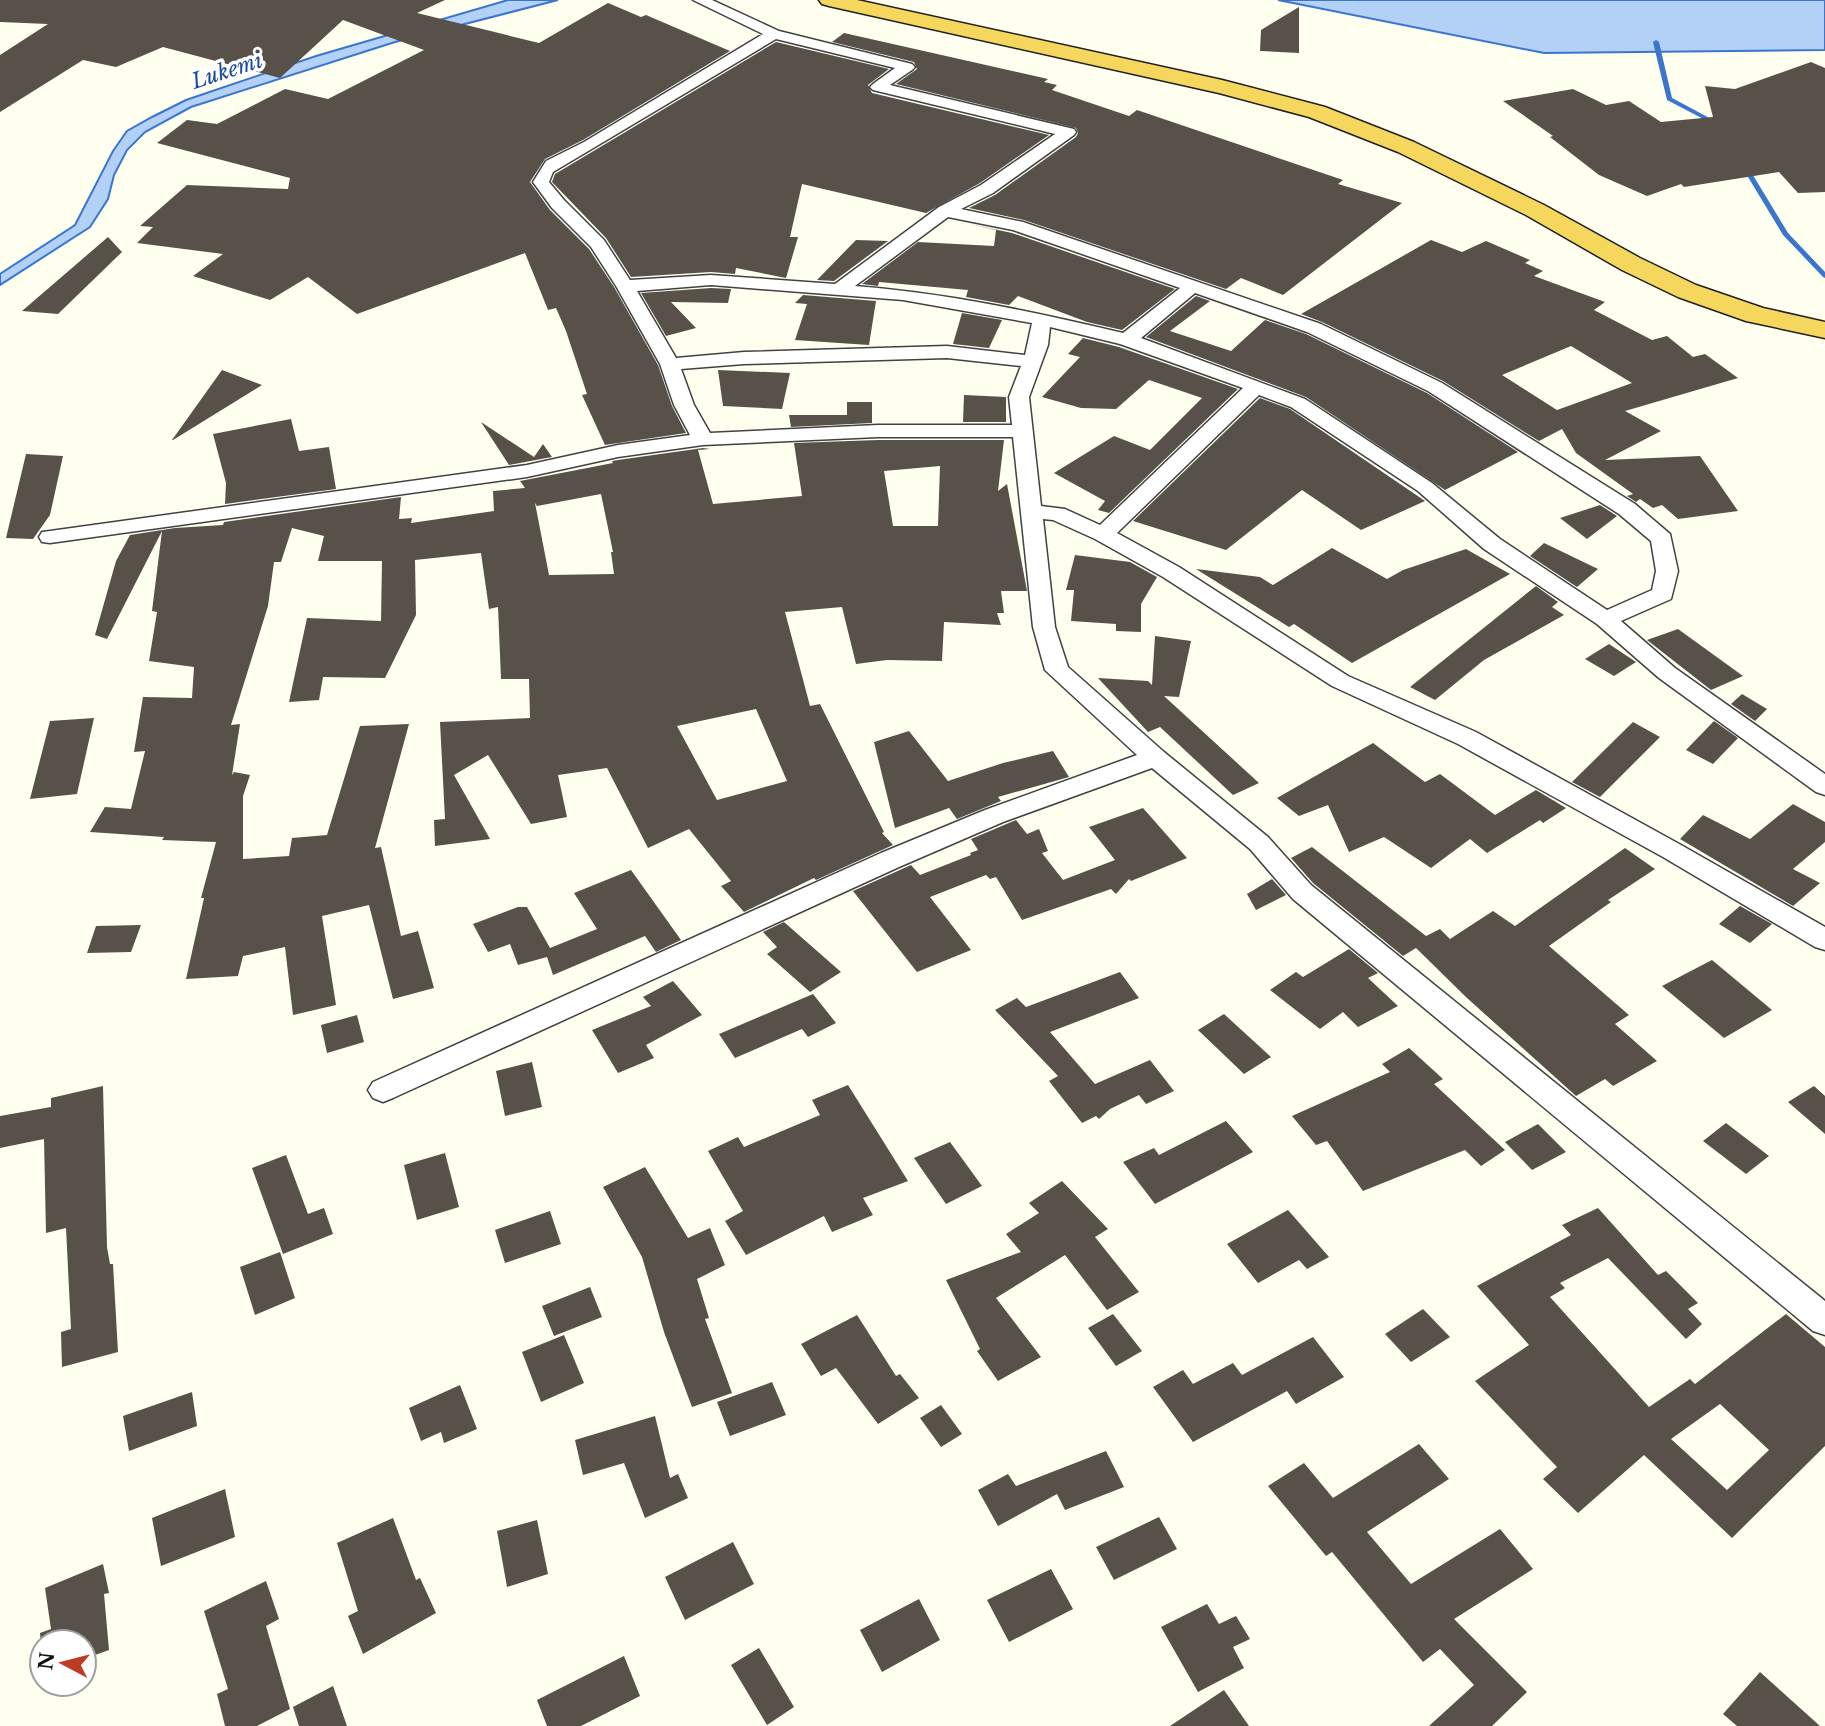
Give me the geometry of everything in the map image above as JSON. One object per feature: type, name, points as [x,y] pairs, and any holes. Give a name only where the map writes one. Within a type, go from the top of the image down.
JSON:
[{"type":"highway","points":[[829,0],[1222,87],[1317,112],[1406,147],[1535,210],[1631,264],[1687,291],[1756,315],[1825,330]]},
{"type":"street","points":[[700,0],[774,34],[907,67],[878,87],[1068,132],[988,189],[945,211],[841,288]]},
{"type":"street","points":[[703,439],[684,405],[670,364],[625,286],[598,244],[541,182],[543,174],[551,165],[593,144],[626,120],[774,34]]},
{"type":"street","points":[[945,211],[1017,226],[1314,328],[1435,387],[1627,509],[1662,539],[1667,570],[1663,594],[1605,619]]},
{"type":"street","points":[[625,286],[711,280],[841,288],[903,295],[1042,319],[1126,340],[1298,403],[1425,487],[1492,544],[1605,619],[1667,673],[1825,786]]},
{"type":"street","points":[[1126,340],[1193,286]]},
{"type":"street","points":[[1042,319],[1039,345],[1019,397],[1044,627],[1057,670],[1155,758],[1259,843],[1302,892],[1825,1321]]},
{"type":"street","points":[[670,364],[744,358],[947,352],[1032,362]]},
{"type":"street","points":[[1103,534],[1147,488],[1256,386]]},
{"type":"street","points":[[50,537],[527,471],[618,451],[703,439],[878,431],[1023,431]]},
{"type":"street","points":[[1033,512],[1057,514],[1103,534],[1171,572],[1340,681],[1467,738],[1672,850],[1825,940]]},
{"type":"street","points":[[383,1090],[902,855],[994,816],[1155,758]]},
{"type":"water","points":[[508,0],[558,0],[395,42],[191,107],[145,132],[127,150],[114,175],[108,199],[90,227],[0,285],[0,274],[75,225],[113,151],[127,131],[186,100],[316,56]]},
{"type":"water","points":[[1278,0],[1825,0],[1825,50],[1544,53]]},
{"type":"building","points":[[0,0],[445,0],[417,13],[539,43],[608,3],[641,17],[646,15],[730,51],[583,140],[545,159],[530,182],[550,210],[589,249],[614,287],[658,365],[672,406],[686,433],[605,445],[582,395],[587,394],[566,331],[556,308],[548,310],[525,253],[357,314],[308,277],[270,300],[193,276],[223,254],[137,243],[153,227],[140,226],[187,185],[288,189],[290,178],[157,143],[187,120],[217,124],[285,89],[328,99],[424,50],[343,20],[280,78],[163,47],[116,67],[83,60],[0,112],[0,55],[48,24],[0,22]]},
{"type":"building","points":[[1299,7],[1299,53],[1260,51],[1261,30]]},
{"type":"building","points":[[844,33],[1048,79],[1044,82],[1057,85],[1052,90],[1129,116],[1137,110],[1343,180],[1338,184],[1402,203],[1283,295],[1241,278],[1226,289],[1024,220],[969,208],[995,195],[1076,137],[1076,128],[896,84],[917,69],[914,62],[832,42]]},
{"type":"building","points":[[776,42],[889,69],[868,85],[872,93],[1049,135],[980,183],[926,213],[802,184],[790,237],[798,237],[786,278],[736,268],[735,274],[711,272],[631,277],[606,238],[552,182],[555,174]]},
{"type":"building","points":[[1811,62],[1825,68],[1825,192],[1798,193],[1779,172],[1684,187],[1681,184],[1647,196],[1599,175],[1550,137],[1553,136],[1503,101],[1573,89],[1606,105],[1629,101],[1661,122],[1713,117],[1705,86],[1735,89]]},
{"type":"building","points":[[970,224],[1012,233],[1175,289],[1122,330],[1087,322],[1018,296],[1009,305],[966,297],[968,290],[879,282],[878,286],[862,284],[918,242],[994,246],[996,230]]},
{"type":"building","points":[[108,237],[122,252],[58,314],[22,311]]},
{"type":"building","points":[[856,240],[888,241],[834,281],[817,280]]},
{"type":"building","points":[[1431,240],[1462,252],[1486,241],[1530,260],[1525,263],[1543,271],[1534,276],[1605,302],[1594,310],[1652,340],[1667,336],[1693,357],[1705,354],[1738,378],[1625,411],[1661,431],[1605,460],[1700,456],[1738,511],[1678,519],[1662,505],[1653,508],[1640,499],[1636,502],[1627,496],[1633,494],[1576,453],[1562,429],[1539,441],[1443,381],[1301,314]],"holes":[[[1571,346],[1632,383],[1557,410],[1502,375]]]},
{"type":"building","points":[[731,289],[728,303],[671,302],[696,328],[666,336],[641,293]]},
{"type":"building","points":[[803,295],[876,301],[869,345],[795,340],[807,304],[795,303]]},
{"type":"building","points":[[1196,296],[1210,301],[1170,331],[1231,351],[1265,320],[1306,334],[1427,393],[1518,452],[1445,490],[1306,397],[1146,337]]},
{"type":"building","points":[[962,313],[1002,320],[989,348],[953,344]]},
{"type":"building","points":[[1083,338],[1119,347],[1238,389],[1109,513],[1098,510],[1105,501],[1054,473],[1114,436],[1150,450],[1202,398],[1149,380],[1116,409],[1081,408],[1042,397],[1080,357],[1068,354]]},
{"type":"building","points":[[222,370],[262,385],[172,440]]},
{"type":"building","points":[[718,370],[790,373],[782,409],[723,406]]},
{"type":"building","points":[[964,395],[1006,397],[1006,422],[963,422]]},
{"type":"building","points":[[1260,398],[1290,409],[1425,501],[1361,530],[1302,490],[1226,550],[1133,521]]},
{"type":"building","points":[[847,402],[872,402],[872,423],[791,427],[789,415],[847,415]]},
{"type":"building","points":[[291,419],[299,451],[329,447],[336,489],[225,504],[226,483],[213,434]]},
{"type":"building","points":[[481,422],[534,457],[543,444],[552,457],[509,465]]},
{"type":"building","points":[[1004,440],[998,491],[1007,484],[1027,591],[1001,591],[1004,613],[997,613],[1001,625],[944,622],[942,661],[887,660],[856,664],[842,607],[785,612],[810,706],[820,704],[884,832],[882,833],[893,845],[816,880],[814,878],[744,912],[721,886],[731,881],[689,829],[648,848],[607,768],[558,775],[567,817],[531,824],[488,755],[454,775],[490,839],[435,846],[434,820],[445,819],[440,722],[530,718],[529,679],[501,679],[498,607],[489,609],[481,553],[415,560],[416,615],[385,678],[323,677],[319,700],[289,702],[307,618],[381,621],[382,561],[318,561],[324,536],[292,528],[281,562],[274,562],[268,606],[231,725],[240,724],[232,775],[234,772],[250,775],[243,796],[243,859],[289,856],[292,838],[327,835],[360,726],[409,724],[375,848],[381,847],[401,936],[418,931],[434,988],[393,999],[369,905],[322,916],[336,1005],[293,1015],[285,947],[243,956],[238,976],[186,979],[204,898],[201,898],[216,842],[162,840],[164,837],[90,832],[105,807],[131,809],[145,751],[134,752],[143,697],[192,698],[194,667],[149,661],[157,612],[152,611],[162,531],[107,639],[95,635],[116,561],[130,535],[175,528],[223,525],[224,522],[401,497],[399,519],[412,518],[411,523],[494,511],[493,491],[525,488],[520,481],[613,463],[612,461],[703,448],[710,449],[698,450],[713,504],[802,496],[794,443]],"holes":[[[940,466],[938,526],[893,526],[884,471]],[[601,494],[613,552],[614,574],[549,575],[535,503],[537,506]],[[756,709],[787,781],[717,800],[677,726]]]},
{"type":"building","points":[[26,454],[63,456],[50,515],[33,539],[6,538]]},
{"type":"building","points":[[1600,505],[1617,516],[1587,539],[1560,518]]},
{"type":"building","points":[[1544,543],[1598,569],[1577,587],[1530,556]]},
{"type":"building","points":[[1332,548],[1387,579],[1403,570],[1466,549],[1510,574],[1352,663],[1294,624],[1289,627],[1196,569],[1260,577],[1273,585]]},
{"type":"building","points":[[1075,555],[1130,562],[1157,577],[1141,604],[1141,632],[1116,631],[1116,624],[1071,621],[1074,590],[1066,590]]},
{"type":"building","points":[[1536,586],[1558,602],[1552,607],[1564,615],[1484,660],[1435,700],[1410,687]]},
{"type":"building","points":[[1678,629],[1743,676],[1711,690],[1647,640]]},
{"type":"building","points":[[1155,636],[1191,641],[1179,697],[1164,696],[1259,783],[1233,795],[1160,727],[1148,732],[1098,678],[1148,681],[1152,685]]},
{"type":"building","points":[[1609,644],[1636,662],[1614,676],[1585,659]]},
{"type":"building","points":[[1742,694],[1767,709],[1755,721],[1731,704]]},
{"type":"building","points":[[94,718],[77,794],[30,799],[50,721]]},
{"type":"building","points":[[1714,721],[1738,738],[1713,764],[1686,750]]},
{"type":"building","points":[[1633,722],[1660,737],[1600,797],[1572,782]]},
{"type":"building","points":[[909,731],[948,781],[1003,763],[1053,751],[1069,777],[998,797],[1001,801],[957,819],[949,808],[895,828],[874,742]]},
{"type":"building","points":[[1373,743],[1425,782],[1440,774],[1495,815],[1536,790],[1566,808],[1543,823],[1540,820],[1487,853],[1470,839],[1431,868],[1384,837],[1349,852],[1328,805],[1299,816],[1277,798]]},
{"type":"building","points":[[1793,804],[1825,822],[1825,842],[1793,869],[1820,883],[1793,906],[1680,839],[1703,815],[1750,839]]},
{"type":"building","points":[[1143,808],[1187,858],[1131,881],[1129,879],[1116,894],[1111,889],[1022,920],[996,877],[990,879],[986,875],[930,897],[971,950],[917,972],[853,891],[911,865],[920,875],[971,855],[970,853],[978,850],[971,839],[1016,820],[1027,834],[1039,829],[1048,851],[1042,853],[1063,880],[1115,860],[1089,827]]},
{"type":"building","points":[[1312,847],[1426,936],[1440,929],[1450,939],[1493,911],[1515,926],[1625,848],[1655,869],[1608,900],[1611,902],[1549,946],[1629,1015],[1615,1024],[1657,1061],[1613,1086],[1605,1079],[1576,1096],[1416,948],[1403,956],[1313,883],[1291,858]]},
{"type":"building","points":[[631,870],[681,940],[656,952],[645,936],[553,975],[547,957],[518,965],[510,944],[488,952],[473,924],[518,907],[527,907],[550,948],[597,929],[574,893]]},
{"type":"building","points":[[1272,879],[1286,895],[1256,910],[1247,894]]},
{"type":"building","points":[[1740,906],[1772,924],[1750,943],[1719,924]]},
{"type":"building","points":[[784,922],[841,972],[810,992],[767,954],[777,947],[763,932]]},
{"type":"building","points":[[141,925],[131,952],[87,953],[96,926]]},
{"type":"building","points":[[1349,949],[1378,973],[1368,978],[1398,1006],[1358,1027],[1343,1012],[1320,1029],[1270,990],[1296,972],[1303,977]]},
{"type":"building","points":[[1712,960],[1772,1010],[1724,1038],[1662,986]]},
{"type":"building","points":[[1120,972],[1139,998],[1050,1032],[1095,1084],[1150,1060],[1174,1091],[1146,1104],[1139,1095],[1110,1109],[1099,1119],[1096,1116],[1082,1123],[1049,1081],[1058,1076],[995,1010],[1017,998],[1026,1007]]},
{"type":"building","points":[[673,981],[702,1015],[646,1045],[654,1058],[618,1073],[592,1030],[651,1006],[643,997]]},
{"type":"building","points":[[813,994],[836,1023],[808,1037],[802,1029],[735,1058],[719,1034]]},
{"type":"building","points":[[1224,1014],[1271,1057],[1244,1074],[1198,1030]]},
{"type":"building","points":[[357,1015],[364,1042],[327,1053],[321,1025]]},
{"type":"building","points":[[1409,1048],[1443,1079],[1434,1084],[1505,1150],[1481,1166],[1465,1150],[1363,1191],[1327,1141],[1316,1145],[1292,1116],[1390,1072],[1382,1064]]},
{"type":"building","points":[[532,1062],[542,1107],[505,1116],[496,1071]]},
{"type":"building","points":[[848,1085],[908,1181],[863,1198],[873,1215],[832,1232],[824,1216],[746,1255],[725,1221],[743,1211],[708,1151],[738,1137],[744,1147],[820,1115],[812,1100]]},
{"type":"building","points":[[103,1086],[107,1247],[110,1264],[113,1264],[118,1352],[62,1367],[61,1332],[71,1329],[66,1228],[46,1233],[44,1139],[0,1148],[0,1116],[51,1107],[51,1098]]},
{"type":"building","points":[[1814,1086],[1825,1096],[1825,1134],[1788,1102]]},
{"type":"building","points":[[1226,1121],[1253,1152],[1155,1204],[1123,1162],[1154,1148],[1159,1155]]},
{"type":"building","points":[[1726,1123],[1769,1156],[1746,1174],[1703,1141]]},
{"type":"building","points":[[1538,1124],[1566,1152],[1532,1170],[1505,1142]]},
{"type":"building","points":[[950,1142],[982,1186],[946,1204],[914,1158]]},
{"type":"building","points":[[445,1153],[459,1207],[417,1220],[404,1165]]},
{"type":"building","points":[[286,1155],[308,1214],[324,1208],[333,1234],[283,1254],[252,1168]]},
{"type":"building","points":[[645,1167],[688,1238],[710,1228],[725,1265],[697,1279],[709,1318],[705,1319],[732,1393],[692,1407],[664,1332],[642,1257],[603,1187]]},
{"type":"building","points":[[1062,1181],[1108,1229],[1095,1237],[1139,1292],[1107,1310],[1065,1255],[996,1298],[1041,1357],[998,1381],[977,1351],[980,1349],[946,1280],[1021,1252],[1006,1234],[1039,1213],[1029,1203]]},
{"type":"building","points":[[1598,1208],[1658,1275],[1666,1271],[1698,1303],[1688,1309],[1702,1324],[1686,1339],[1608,1258],[1560,1283],[1565,1288],[1550,1297],[1649,1407],[1690,1379],[1695,1384],[1786,1314],[1825,1347],[1825,1446],[1732,1538],[1644,1455],[1578,1513],[1543,1479],[1557,1467],[1475,1381],[1529,1345],[1477,1286],[1571,1235],[1562,1225]],"holes":[[[1720,1404],[1769,1450],[1727,1490],[1671,1439]]]},
{"type":"building","points":[[1288,1210],[1329,1257],[1307,1269],[1299,1260],[1258,1283],[1227,1244]]},
{"type":"building","points":[[550,1211],[561,1244],[505,1263],[495,1230]]},
{"type":"building","points":[[280,1252],[295,1298],[255,1315],[240,1267]]},
{"type":"building","points":[[590,1287],[602,1317],[554,1336],[542,1306]]},
{"type":"building","points":[[1423,1309],[1450,1337],[1411,1362],[1385,1334]]},
{"type":"building","points":[[1113,1314],[1142,1351],[1116,1366],[1088,1328]]},
{"type":"building","points":[[857,1315],[896,1376],[900,1374],[919,1398],[878,1424],[836,1368],[821,1376],[801,1344]]},
{"type":"building","points":[[564,1335],[584,1383],[541,1402],[522,1352]]},
{"type":"building","points":[[1313,1337],[1344,1377],[1296,1404],[1287,1391],[1193,1442],[1153,1387],[1183,1370],[1193,1384],[1233,1363],[1242,1375]]},
{"type":"building","points":[[772,1382],[786,1415],[730,1436],[717,1402]]},
{"type":"building","points":[[460,1385],[477,1429],[444,1443],[441,1432],[421,1441],[409,1408]]},
{"type":"building","points":[[192,1392],[197,1426],[129,1451],[123,1416]]},
{"type":"building","points":[[941,1405],[962,1434],[941,1447],[920,1418]]},
{"type":"building","points":[[655,1416],[670,1478],[678,1474],[688,1498],[645,1518],[624,1463],[583,1475],[575,1440]]},
{"type":"building","points":[[1419,1444],[1449,1479],[1367,1532],[1411,1584],[1500,1529],[1533,1569],[1454,1619],[1527,1692],[1492,1726],[1429,1726],[1474,1685],[1440,1649],[1423,1662],[1332,1552],[1326,1556],[1268,1486],[1304,1463],[1333,1498]]},
{"type":"building","points":[[1106,1451],[1124,1487],[1065,1510],[1057,1494],[998,1526],[978,1490],[1008,1474],[1016,1486]]},
{"type":"building","points":[[225,1489],[235,1537],[161,1566],[152,1518]]},
{"type":"building","points":[[1159,1517],[1177,1549],[1114,1580],[1096,1547]]},
{"type":"building","points":[[393,1518],[416,1580],[420,1578],[436,1613],[363,1654],[348,1616],[358,1611],[337,1543]]},
{"type":"building","points":[[537,1520],[548,1574],[507,1587],[497,1531]]},
{"type":"building","points":[[733,1542],[754,1584],[685,1620],[665,1577]]},
{"type":"building","points":[[103,1564],[109,1593],[104,1594],[109,1650],[98,1654],[98,1628],[51,1628],[45,1588]]},
{"type":"building","points":[[1051,1569],[1073,1609],[1009,1642],[987,1600]]},
{"type":"building","points":[[266,1581],[279,1619],[266,1626],[290,1709],[257,1726],[225,1726],[217,1694],[228,1689],[204,1611]]},
{"type":"building","points":[[919,1599],[940,1640],[882,1672],[860,1630]]},
{"type":"building","points":[[1207,1604],[1219,1624],[1236,1616],[1250,1639],[1233,1647],[1244,1668],[1198,1692],[1161,1627]]},
{"type":"building","points":[[759,1648],[794,1707],[767,1725],[731,1665]]},
{"type":"building","points":[[624,1656],[640,1696],[581,1726],[547,1726],[537,1700]]},
{"type":"building","points":[[1760,1672],[1820,1726],[1737,1726],[1723,1714]]},
{"type":"building","points":[[333,1686],[347,1726],[299,1726],[293,1707]]},
{"type":"building","points":[[1224,1690],[1249,1726],[1170,1726]]},
{"type":"waterway","points":[[1656,42],[1669,99],[1715,123]]},
{"type":"waterway","points":[[1745,167],[1785,234],[1825,276]]},
{"type":"water label","name":"Lukemi","points":[[227,71]]}]
